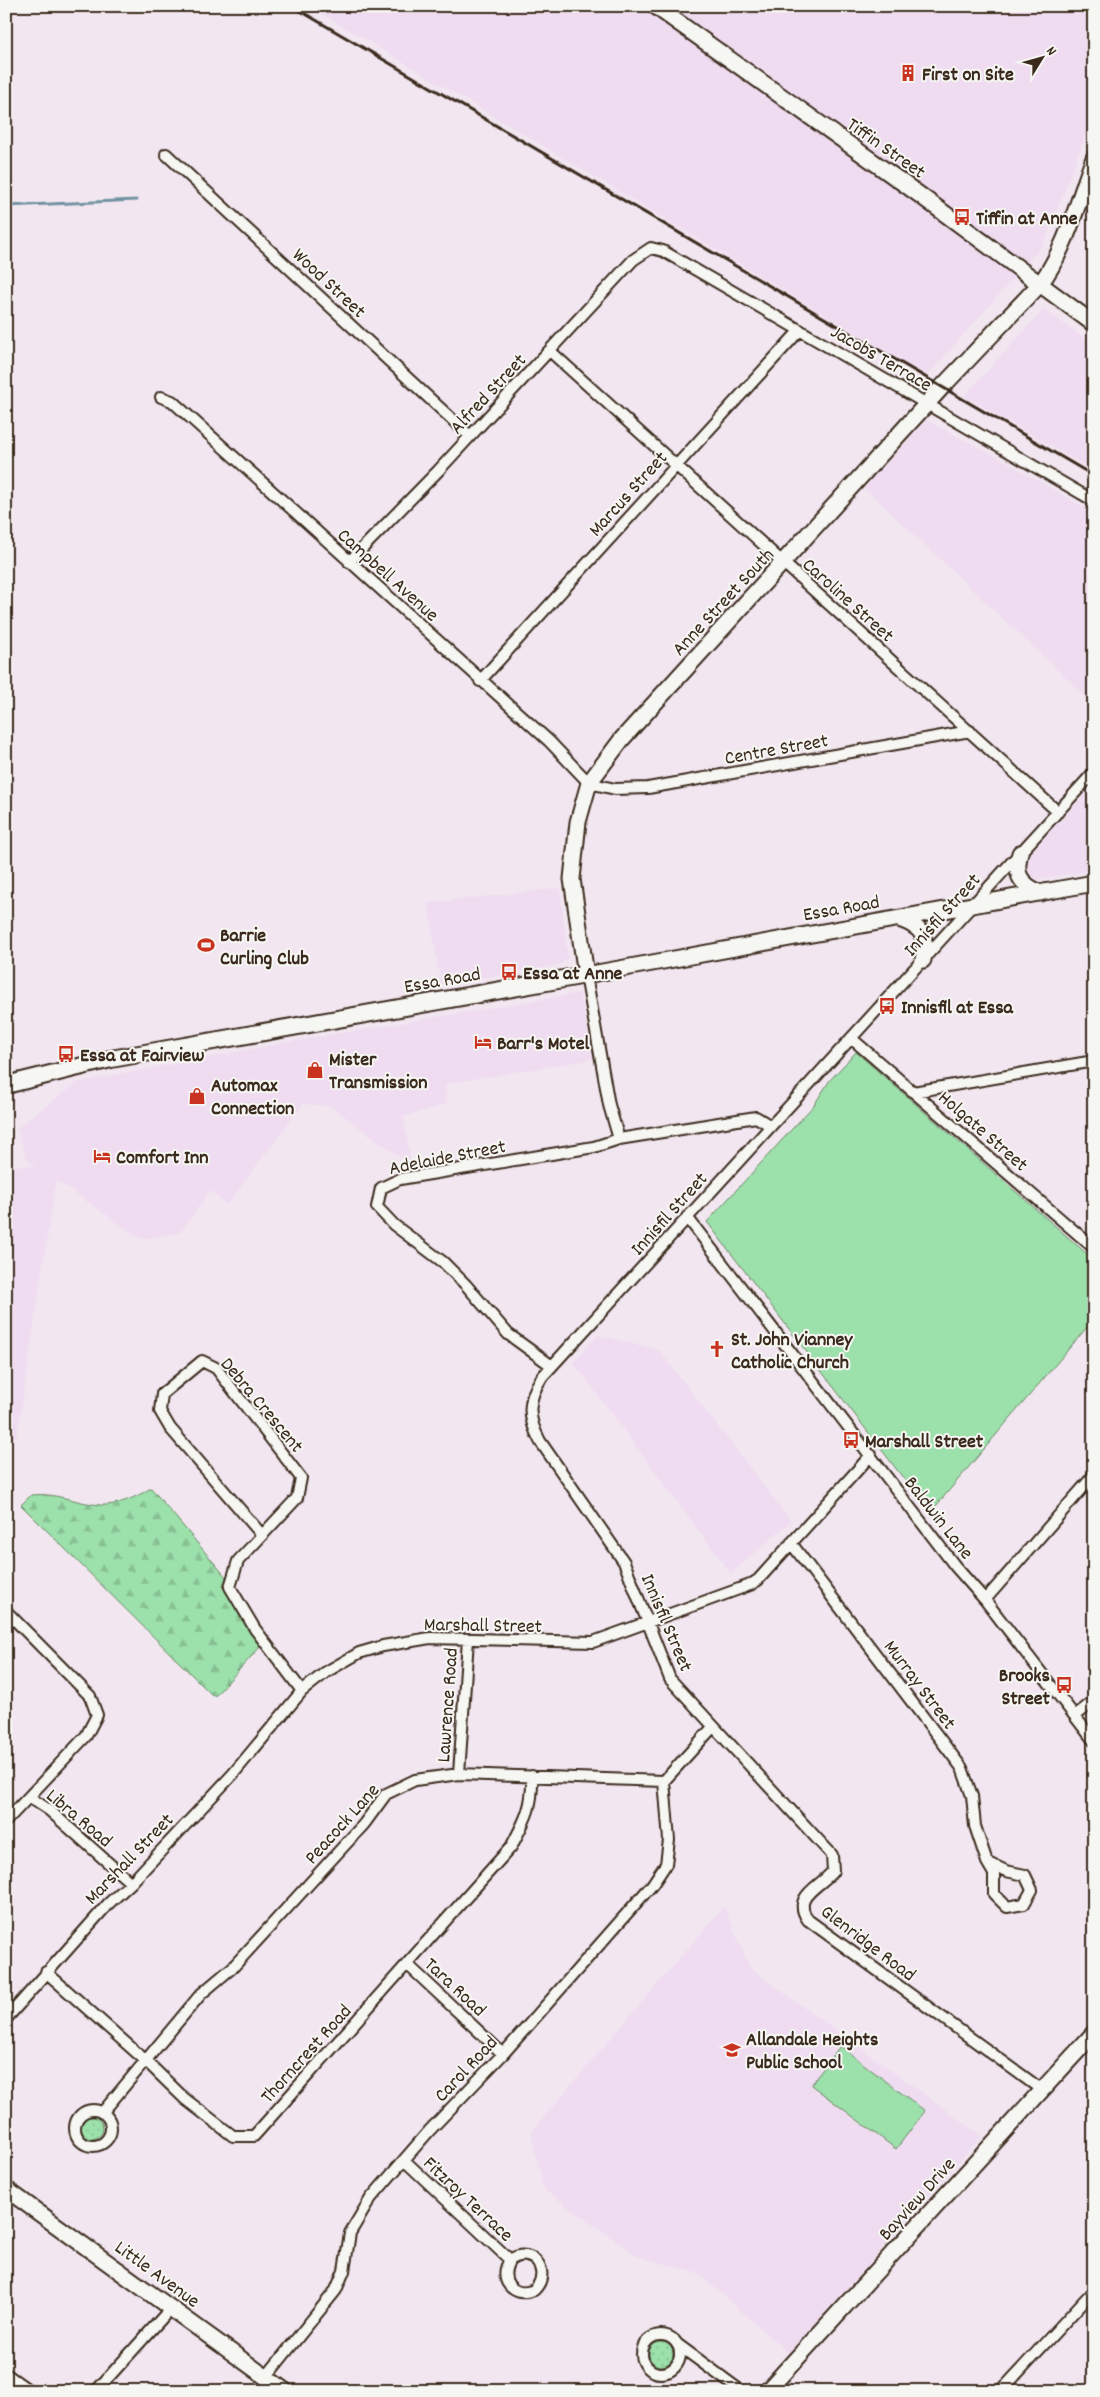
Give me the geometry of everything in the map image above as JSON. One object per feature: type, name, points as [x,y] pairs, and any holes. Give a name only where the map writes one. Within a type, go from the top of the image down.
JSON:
[{"type":"main road","name":"Essa Road","points":[[6,1085],[111,1059],[586,975]]},
{"type":"street","name":"Tiffin Street","points":[[655,6],[1094,324]]},
{"type":"street","name":"Wood Street","points":[[166,154],[470,436]]},
{"type":"street","name":"Anne Street South","points":[[618,1139],[586,975],[572,879],[578,822],[589,783],[622,739],[928,403],[1040,284],[1049,272],[1061,244],[1094,158]]},
{"type":"street","name":"Alfred Street","points":[[349,562],[550,351],[633,260],[651,248]]},
{"type":"street","name":"Jacobs Terrace","points":[[651,248],[663,251],[678,259],[928,403],[981,437],[1094,500]]},
{"type":"street","name":"Marcus Street","points":[[480,681],[800,330]]},
{"type":"street","name":"Caroline Street","points":[[550,351],[1058,812]]},
{"type":"street","name":"Campbell Avenue","points":[[161,397],[172,402],[480,681],[549,741],[589,783]]},
{"type":"street","name":"Centre Street","points":[[589,783],[615,790],[648,788],[970,731]]},
{"type":"street","name":"Innisfil Street","points":[[713,1727],[670,1679],[624,1562],[540,1441],[529,1413],[531,1396],[542,1377],[1094,772]]},
{"type":"street","points":[[1020,853],[1017,870],[1018,877],[1027,886],[1040,893]]},
{"type":"street","name":"Essa Road","points":[[586,975],[1094,883]]},
{"type":"street","points":[[897,918],[915,925],[921,932],[926,946],[923,960]]},
{"type":"street","name":"Holgate Street","points":[[851,1038],[1094,1248]]},
{"type":"street","points":[[912,1092],[1094,1061]]},
{"type":"street","name":"Adelaide Street","points":[[552,1366],[508,1334],[460,1279],[442,1262],[394,1225],[377,1207],[381,1188],[400,1179],[594,1147],[618,1139],[756,1117],[770,1126]]},
{"type":"street","name":"Baldwin Lane","points":[[687,1217],[955,1566],[985,1600],[1094,1741]]},
{"type":"street","name":"Debra Crescent","points":[[262,1535],[170,1428],[160,1411],[162,1394],[202,1361],[216,1368],[300,1478],[297,1498],[238,1561],[230,1587],[255,1629],[302,1691]]},
{"type":"street","name":"Marshall Street","points":[[6,2019],[108,1904],[131,1883],[232,1774],[302,1691],[326,1672],[359,1653],[384,1646],[430,1638],[583,1644],[603,1639],[750,1585],[871,1455]]},
{"type":"street","points":[[985,1600],[1094,1475]]},
{"type":"street","name":"Murray Street","points":[[791,1543],[962,1768],[972,1796],[975,1826],[986,1862],[994,1874],[994,1894],[1007,1908],[1024,1904],[1032,1890],[1025,1875],[1006,1871],[986,1862]]},
{"type":"street","points":[[6,1611],[90,1696],[97,1715],[86,1736],[6,1821]]},
{"type":"street","name":"Lawrence Road","points":[[459,1774],[468,1639]]},
{"type":"street","points":[[1075,1716],[1094,1701]]},
{"type":"street","points":[[664,1781],[713,1727]]},
{"type":"street","name":"Glenridge Road","points":[[713,1727],[832,1855],[832,1871],[809,1892],[802,1902],[803,1913],[808,1920],[1042,2090]]},
{"type":"street","name":"Peacock Lane","points":[[102,2113],[201,1994],[233,1967],[364,1824],[386,1794],[415,1780],[459,1774],[664,1781]]},
{"type":"street","name":"Thorncrest Road","points":[[46,1972],[146,2061],[185,2099],[233,2136],[254,2136],[511,1847],[528,1813],[533,1797],[532,1776]]},
{"type":"street","name":"Carol Road","points":[[266,2377],[336,2290],[344,2272],[350,2233],[371,2198],[429,2131],[503,2054],[652,1885],[666,1864],[669,1840],[664,1781]]},
{"type":"street","name":"Libra Road","points":[[29,1797],[49,1810],[131,1883]]},
{"type":"street","name":"Tara Road","points":[[408,1965],[503,2054]]},
{"type":"street","name":"Bayview Drive","points":[[767,2391],[1094,2033]]},
{"type":"street","name":"Fitzroy Terrace","points":[[405,2161],[510,2260]]},
{"type":"street","name":"Little Avenue","points":[[6,2188],[285,2391]]},
{"type":"street","points":[[1003,2390],[1094,2290]]},
{"type":"street","points":[[96,2391],[172,2307]]},
{"type":"street","points":[[677,2344],[741,2391]]},
{"type":"street","points":[[6,2374],[30,2391]]},
{"type":"shaded area","points":[[309,6],[1094,6],[1094,114],[1044,244],[927,376]]},
{"type":"shaded area","points":[[1044,309],[1094,345],[1094,471],[964,396]]},
{"type":"shaded area","points":[[926,420],[996,456],[1094,513],[1094,704],[864,488]]},
{"type":"shaded area","points":[[1094,785],[1094,870],[1035,880],[1029,877],[1027,857]]},
{"type":"shaded area","points":[[560,888],[568,958],[560,965],[441,985],[428,903]]},
{"type":"shaded area","points":[[580,993],[593,1059],[445,1084],[447,1104],[404,1117],[411,1165],[330,1106],[303,1104],[227,1205],[210,1191],[180,1233],[141,1239],[56,1180],[17,1437],[6,1436],[6,1165],[36,1166],[27,1159],[16,1128],[78,1082],[293,1041]]},
{"type":"shaded area","points":[[598,1335],[659,1350],[791,1521],[731,1574],[573,1362]]},
{"type":"shaded area","name":"Allandale Heights Public School","points":[[724,1906],[750,1968],[982,2136],[789,2354],[698,2273],[639,2257],[543,2189],[531,2132]]},
{"type":"green space","points":[[856,1052],[1094,1260],[1094,1319],[930,1513],[707,1222],[814,1105],[830,1080]]},
{"type":"green space","points":[[151,1488],[231,1583],[262,1645],[214,1697],[21,1505],[31,1495],[40,1494],[91,1504],[107,1505],[127,1500]]},
{"type":"green space","points":[[840,2046],[925,2111],[896,2149],[811,2085]]},
{"type":"green space","points":[[88,2117],[96,2117],[103,2124],[103,2132],[96,2139],[88,2139],[81,2132],[81,2124]]},
{"type":"green space","points":[[661,2342],[670,2345],[673,2354],[670,2363],[661,2366],[652,2363],[649,2354],[652,2345]]},
{"type":"waterway","points":[[6,206],[137,200]]},
{"type":"railway","points":[[292,6],[1094,476]]},
{"type":"place","name":"First on Site","points":[[908,73]]},
{"type":"place","name":"Tiffin at Anne","points":[[962,217]]},
{"type":"place","name":"Barrie Curling Club","points":[[206,945]]},
{"type":"place","name":"Essa at Anne","points":[[509,972]]},
{"type":"place","name":"Innisfil at Essa","points":[[887,1006]]},
{"type":"place","name":"Barr's Motel","points":[[483,1042]]},
{"type":"place","name":"Essa at Fairview","points":[[66,1054]]},
{"type":"place","name":"Mister Transmission","points":[[315,1070]]},
{"type":"place","name":"Automax Connection","points":[[197,1096]]},
{"type":"place","name":"Comfort Inn","points":[[102,1156]]},
{"type":"place","name":"St. John Vianney Catholic Church","points":[[717,1349]]},
{"type":"place","name":"Marshall Street","points":[[851,1440]]},
{"type":"place","name":"Brooks Street","points":[[1064,1685]]},
{"type":"place","name":"Allandale Heights Public School","points":[[732,2050]]}]
